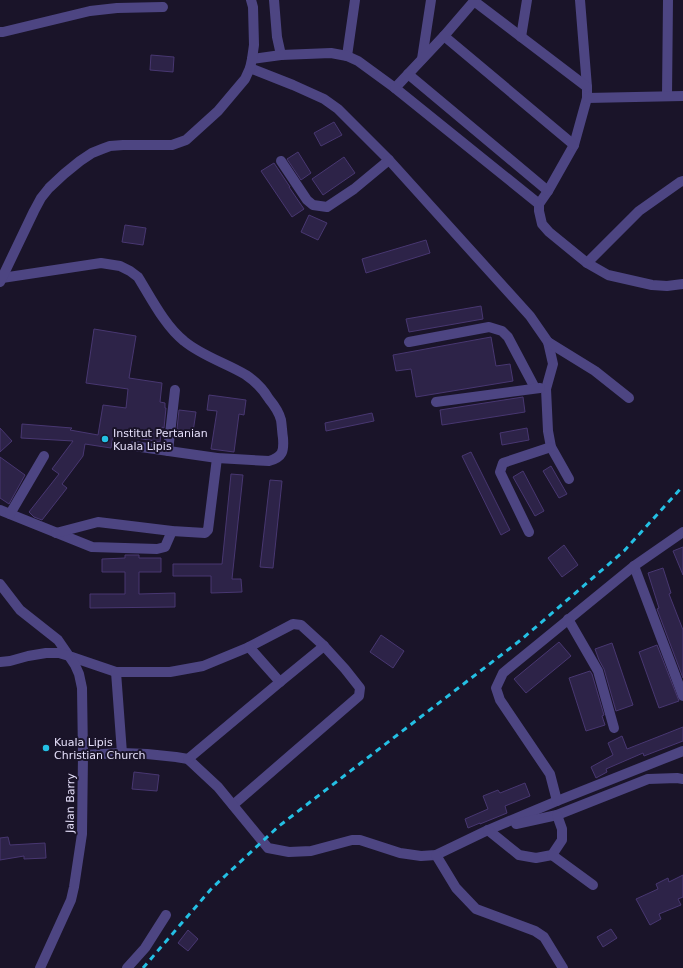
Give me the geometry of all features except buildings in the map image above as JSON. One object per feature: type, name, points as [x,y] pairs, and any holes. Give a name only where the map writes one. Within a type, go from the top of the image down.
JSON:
[{"type":"street","points":[[1,281],[34,211],[42,198],[49,188],[80,161],[92,153],[110,146],[172,145],[186,140],[218,111],[244,79],[251,63],[254,45],[253,7],[251,0]]},
{"type":"street","points":[[274,0],[276,37],[281,55]]},
{"type":"street","points":[[347,56],[355,0]]},
{"type":"street","points":[[422,59],[431,0]]},
{"type":"street","points":[[521,37],[527,0]]},
{"type":"street","points":[[580,0],[587,98],[574,145],[539,204],[538,211],[542,224],[549,232],[587,263],[608,275],[652,285],[667,286],[683,284]]},
{"type":"street","points":[[667,96],[668,0]]},
{"type":"street","points":[[395,88],[444,36],[474,1],[587,87]]},
{"type":"street","points":[[0,32],[90,11],[117,8],[163,7]]},
{"type":"street","points":[[444,36],[574,145]]},
{"type":"street","points":[[251,63],[281,55],[331,53],[347,56],[358,61],[395,88],[539,204]]},
{"type":"street","points":[[251,63],[324,99],[338,109],[389,160],[530,316],[548,342],[553,364],[546,388],[548,431],[551,447],[569,479]]},
{"type":"street","points":[[408,74],[548,190]]},
{"type":"street","points":[[587,98],[683,96]]},
{"type":"street","points":[[281,161],[307,200],[313,205],[327,207],[354,189],[389,160]]},
{"type":"street","points":[[587,263],[639,211],[683,181]]},
{"type":"street","points":[[1,281],[101,263],[120,266],[130,271],[138,277],[171,330],[184,342],[200,352],[246,375],[264,391],[276,408],[281,420],[284,447],[283,452],[279,456],[274,460],[269,461],[217,458],[134,446]]},
{"type":"street","points":[[409,342],[489,327],[502,330],[508,337],[535,388]]},
{"type":"street","points":[[548,342],[595,371],[629,398]]},
{"type":"street","points":[[436,402],[535,388],[546,388]]},
{"type":"street","points":[[168,451],[176,390]]},
{"type":"street","points":[[529,532],[500,472],[503,463],[551,447]]},
{"type":"street","points":[[10,514],[44,456]]},
{"type":"street","points":[[56,533],[98,522],[172,531],[205,533],[208,530],[217,458]]},
{"type":"street","points":[[0,510],[92,547],[158,549],[165,547],[172,531]]},
{"type":"street","points":[[558,801],[550,774],[500,700],[496,688],[503,673],[634,566],[683,532]]},
{"type":"street","points":[[634,566],[683,696]]},
{"type":"street","name":"Jalan Barry","points":[[0,584],[20,610],[58,640],[75,665],[79,674],[82,688],[82,834],[71,900],[40,968]]},
{"type":"street","points":[[568,619],[598,671],[614,728]]},
{"type":"street","points":[[0,662],[46,653],[59,653],[116,672],[170,672],[203,666],[249,647],[293,624],[301,625],[324,646],[345,669],[360,688],[359,696],[233,805]]},
{"type":"street","points":[[188,759],[324,646]]},
{"type":"street","points":[[249,647],[280,682]]},
{"type":"street","points":[[116,672],[122,753]]},
{"type":"street","points":[[82,755],[122,753],[147,754],[188,759],[218,787],[268,848],[289,852],[311,851],[352,840],[360,840],[400,853],[421,856],[436,855],[488,830],[683,751]]},
{"type":"street","points":[[488,830],[557,815],[648,779],[683,779]]},
{"type":"street","points":[[488,830],[519,855],[536,858],[552,855],[562,840],[562,829],[557,815]]},
{"type":"street","points":[[436,855],[456,888],[476,909],[544,937],[563,968]]},
{"type":"street","points":[[552,855],[593,885]]},
{"type":"street","points":[[127,968],[145,948],[166,915]]},
{"type":"railway","points":[[143,968],[212,888],[279,826],[522,639],[624,551],[683,486]]},
{"type":"place","name":"Institut Pertanian Kuala Lipis","points":[[105,439]]},
{"type":"place","name":"Kuala Lipis Christian Church","points":[[46,748]]}]
